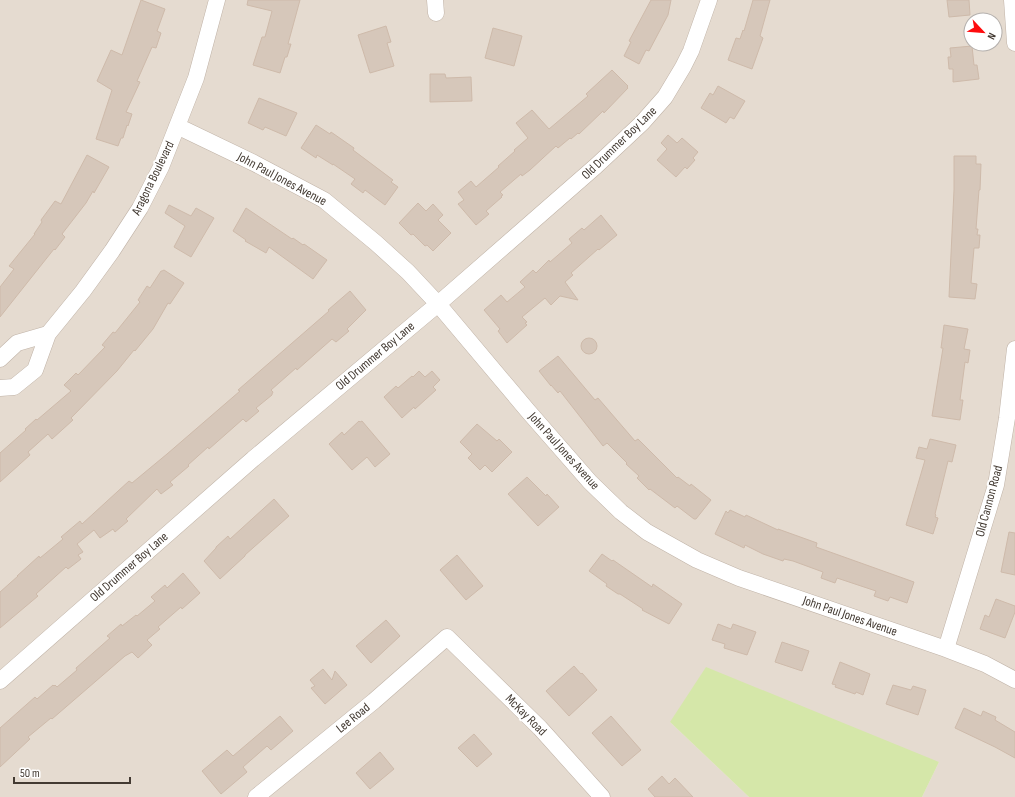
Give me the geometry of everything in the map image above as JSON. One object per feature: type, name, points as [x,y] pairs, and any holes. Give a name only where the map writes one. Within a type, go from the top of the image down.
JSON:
[{"type":"street","name":"Aragona Boulevard","points":[[0,388],[14,387],[35,370],[48,334],[100,269],[140,208],[161,167],[196,78],[217,0]]},
{"type":"street","name":"Old Drummer Boy Lane","points":[[0,681],[252,459],[438,304],[642,124],[665,97],[683,67],[691,52],[709,0]]},
{"type":"street","points":[[1012,0],[1015,43]]},
{"type":"street","name":"John Paul Jones Avenue","points":[[177,126],[254,163],[324,200],[376,243],[408,272],[438,304],[590,482],[621,512],[647,532],[698,560],[739,578],[946,649],[985,664],[1015,680]]},
{"type":"street","points":[[0,359],[17,343],[48,334]]},
{"type":"street","name":"Old Cannon Road","points":[[946,649],[996,485],[1007,418],[1015,349]]},
{"type":"street","name":"Lee Road","points":[[256,797],[374,701],[447,637]]},
{"type":"street","name":"McKay Road","points":[[447,637],[540,728],[602,797]]},
{"type":"shaded area","points":[[0,0],[1015,0],[1015,797],[922,797],[939,762],[670,722],[749,797],[0,797]]},
{"type":"green space","points":[[706,667],[939,762],[922,797],[749,797],[670,722]]},
{"type":"building","points":[[141,0],[165,9],[157,31],[161,33],[156,48],[152,47],[137,81],[140,82],[126,112],[132,114],[123,138],[121,138],[118,146],[96,139],[112,90],[97,81],[111,50],[122,55]]},
{"type":"building","points":[[248,0],[300,0],[288,44],[291,44],[280,73],[253,65],[262,37],[265,37],[272,11],[247,5]]},
{"type":"building","points":[[651,0],[671,0],[668,15],[649,51],[646,50],[639,64],[624,56],[631,42],[629,41]]},
{"type":"building","points":[[753,0],[770,0],[760,36],[763,38],[752,69],[728,60],[736,38],[740,39],[743,30],[744,31]]},
{"type":"building","points":[[947,0],[969,0],[970,12],[963,12],[963,16],[949,17]]},
{"type":"building","points":[[386,26],[391,42],[387,43],[394,66],[370,73],[358,35]]},
{"type":"building","points":[[493,28],[522,36],[514,66],[485,58]]},
{"type":"building","points":[[963,47],[963,52],[973,52],[974,65],[977,65],[979,79],[953,82],[953,69],[949,69],[948,57],[951,57],[950,48]]},
{"type":"building","points":[[612,70],[628,86],[628,88],[604,113],[603,111],[579,134],[578,133],[571,139],[570,138],[558,148],[556,146],[530,170],[522,176],[521,174],[500,192],[503,195],[501,196],[502,197],[486,211],[489,214],[476,225],[458,204],[464,200],[458,192],[471,181],[476,187],[499,167],[498,166],[528,138],[516,123],[532,110],[549,129],[588,96],[586,94]]},
{"type":"building","points":[[430,74],[445,74],[446,78],[471,77],[472,101],[430,102]]},
{"type":"building","points":[[718,86],[745,101],[734,119],[730,117],[726,123],[701,108],[710,93],[713,95]]},
{"type":"building","points":[[259,98],[297,113],[286,136],[265,127],[263,130],[248,123]]},
{"type":"building","points":[[316,125],[330,134],[331,132],[354,148],[353,150],[393,180],[391,182],[398,187],[385,205],[365,190],[363,193],[351,184],[355,179],[333,164],[317,155],[316,158],[301,148]]},
{"type":"building","points":[[668,135],[677,143],[682,138],[698,152],[693,158],[695,160],[687,169],[685,167],[676,177],[657,160],[667,149],[661,143]]},
{"type":"building","points":[[87,155],[109,167],[94,193],[93,191],[86,203],[62,234],[65,237],[0,317],[0,287],[14,269],[9,266],[35,234],[42,222],[41,220],[55,201],[61,204]]},
{"type":"building","points":[[954,156],[976,156],[976,164],[981,164],[976,229],[978,229],[977,235],[980,235],[979,248],[974,248],[971,283],[977,284],[975,299],[949,297],[954,190]]},
{"type":"building","points":[[418,203],[426,211],[433,204],[443,215],[438,220],[451,233],[433,251],[427,245],[425,246],[413,234],[411,235],[399,223]]},
{"type":"building","points":[[169,205],[191,216],[196,208],[214,218],[191,257],[174,247],[185,226],[165,213]]},
{"type":"building","points":[[246,208],[292,239],[293,238],[303,245],[304,244],[327,260],[313,279],[269,247],[266,253],[245,241],[246,240],[233,231]]},
{"type":"building","points":[[601,215],[617,235],[599,250],[598,249],[571,273],[573,275],[565,282],[578,300],[560,296],[551,305],[545,298],[522,317],[527,322],[525,323],[527,325],[507,343],[498,331],[500,329],[484,310],[501,295],[507,302],[525,287],[520,282],[533,270],[536,273],[549,260],[550,262],[572,243],[569,239],[582,228],[584,230]]},
{"type":"building","points":[[164,270],[184,283],[170,304],[168,303],[153,329],[117,371],[71,418],[73,420],[52,439],[48,434],[28,452],[30,455],[0,482],[0,453],[36,419],[37,420],[71,391],[64,385],[76,373],[78,375],[105,347],[102,345],[113,332],[115,333],[140,302],[138,300],[147,286],[150,288],[161,271]]},
{"type":"building","points":[[350,291],[366,310],[347,329],[349,331],[336,342],[332,339],[297,370],[296,368],[271,390],[273,392],[272,395],[256,408],[259,411],[246,422],[243,419],[209,449],[208,447],[170,482],[173,485],[161,494],[157,489],[126,519],[128,521],[115,532],[113,529],[100,538],[94,530],[77,544],[83,552],[78,555],[81,559],[68,569],[66,567],[36,594],[38,596],[0,628],[0,592],[39,556],[40,558],[63,539],[61,537],[80,521],[82,524],[129,481],[132,483],[167,454],[240,391],[238,390]]},
{"type":"building","points":[[944,325],[968,329],[964,349],[970,350],[968,363],[965,362],[960,400],[963,400],[960,420],[932,416],[943,348],[941,348]]},
{"type":"building","points":[[589,338],[596,343],[597,346],[592,353],[589,354],[582,349],[581,346],[586,339]]},
{"type":"building","points":[[558,356],[595,400],[598,398],[635,441],[638,439],[677,478],[678,477],[690,486],[691,484],[711,500],[696,519],[677,506],[675,508],[650,489],[649,490],[637,478],[639,476],[607,443],[603,446],[560,391],[558,393],[551,386],[539,371]]},
{"type":"building","points":[[419,371],[425,377],[432,371],[440,380],[433,387],[436,390],[415,409],[414,407],[402,418],[384,397],[396,386],[398,388]]},
{"type":"building","points":[[359,421],[362,421],[390,454],[375,467],[367,457],[352,470],[329,444],[342,432],[344,435]]},
{"type":"building","points":[[477,424],[497,441],[499,439],[512,452],[492,472],[485,465],[480,470],[468,458],[472,454],[460,442]]},
{"type":"building","points":[[930,439],[956,445],[952,462],[948,461],[935,514],[935,517],[938,518],[933,534],[906,525],[925,460],[916,458],[919,447],[927,449]]},
{"type":"building","points":[[527,477],[546,496],[547,494],[559,507],[538,526],[508,494]]},
{"type":"building","points":[[274,499],[289,516],[220,579],[204,561],[228,536],[230,539]]},
{"type":"building","points":[[730,510],[745,517],[746,515],[778,530],[817,543],[816,547],[914,582],[907,603],[890,597],[888,601],[874,596],[876,591],[837,578],[835,583],[821,578],[823,572],[793,561],[784,559],[783,561],[763,554],[745,545],[744,548],[715,534],[726,511],[728,513]]},
{"type":"building","points":[[1009,532],[1015,533],[1015,575],[1001,572]]},
{"type":"building","points":[[602,554],[652,587],[653,584],[682,604],[669,624],[642,610],[643,609],[606,586],[607,584],[589,571]]},
{"type":"building","points":[[457,555],[483,586],[466,600],[440,570]]},
{"type":"building","points":[[183,573],[200,593],[158,627],[160,629],[147,640],[152,645],[138,658],[132,652],[125,656],[52,719],[51,718],[28,737],[30,739],[0,767],[0,728],[35,697],[37,699],[53,685],[57,687],[110,638],[107,636],[121,624],[122,626],[136,615],[137,616],[155,601],[151,597],[165,585],[167,588]]},
{"type":"building","points":[[996,599],[1015,606],[1015,612],[1005,638],[980,629],[985,615],[989,617]]},
{"type":"building","points":[[386,620],[400,636],[371,663],[356,646]]},
{"type":"building","points":[[718,624],[731,629],[733,624],[756,632],[747,655],[724,648],[725,644],[712,640]]},
{"type":"building","points":[[782,642],[809,651],[802,671],[775,662]]},
{"type":"building","points":[[840,662],[870,674],[863,695],[856,692],[855,694],[835,687],[836,685],[832,684]]},
{"type":"building","points":[[574,666],[597,690],[569,716],[546,691]]},
{"type":"building","points":[[323,669],[332,680],[335,671],[347,685],[325,704],[311,688],[315,686],[310,680]]},
{"type":"building","points":[[893,685],[911,690],[913,686],[926,690],[918,715],[886,704]]},
{"type":"building","points":[[964,708],[981,716],[983,711],[996,717],[995,720],[1015,732],[1015,758],[955,728]]},
{"type":"building","points":[[280,716],[293,731],[271,750],[267,746],[243,767],[247,772],[221,794],[202,771],[227,750],[233,756]]},
{"type":"building","points":[[611,716],[641,750],[622,766],[592,733]]},
{"type":"building","points":[[474,734],[492,754],[477,767],[458,748]]},
{"type":"building","points":[[380,752],[394,769],[370,789],[356,773]]},
{"type":"building","points":[[662,776],[669,784],[675,778],[693,797],[655,797],[648,789]]}]
